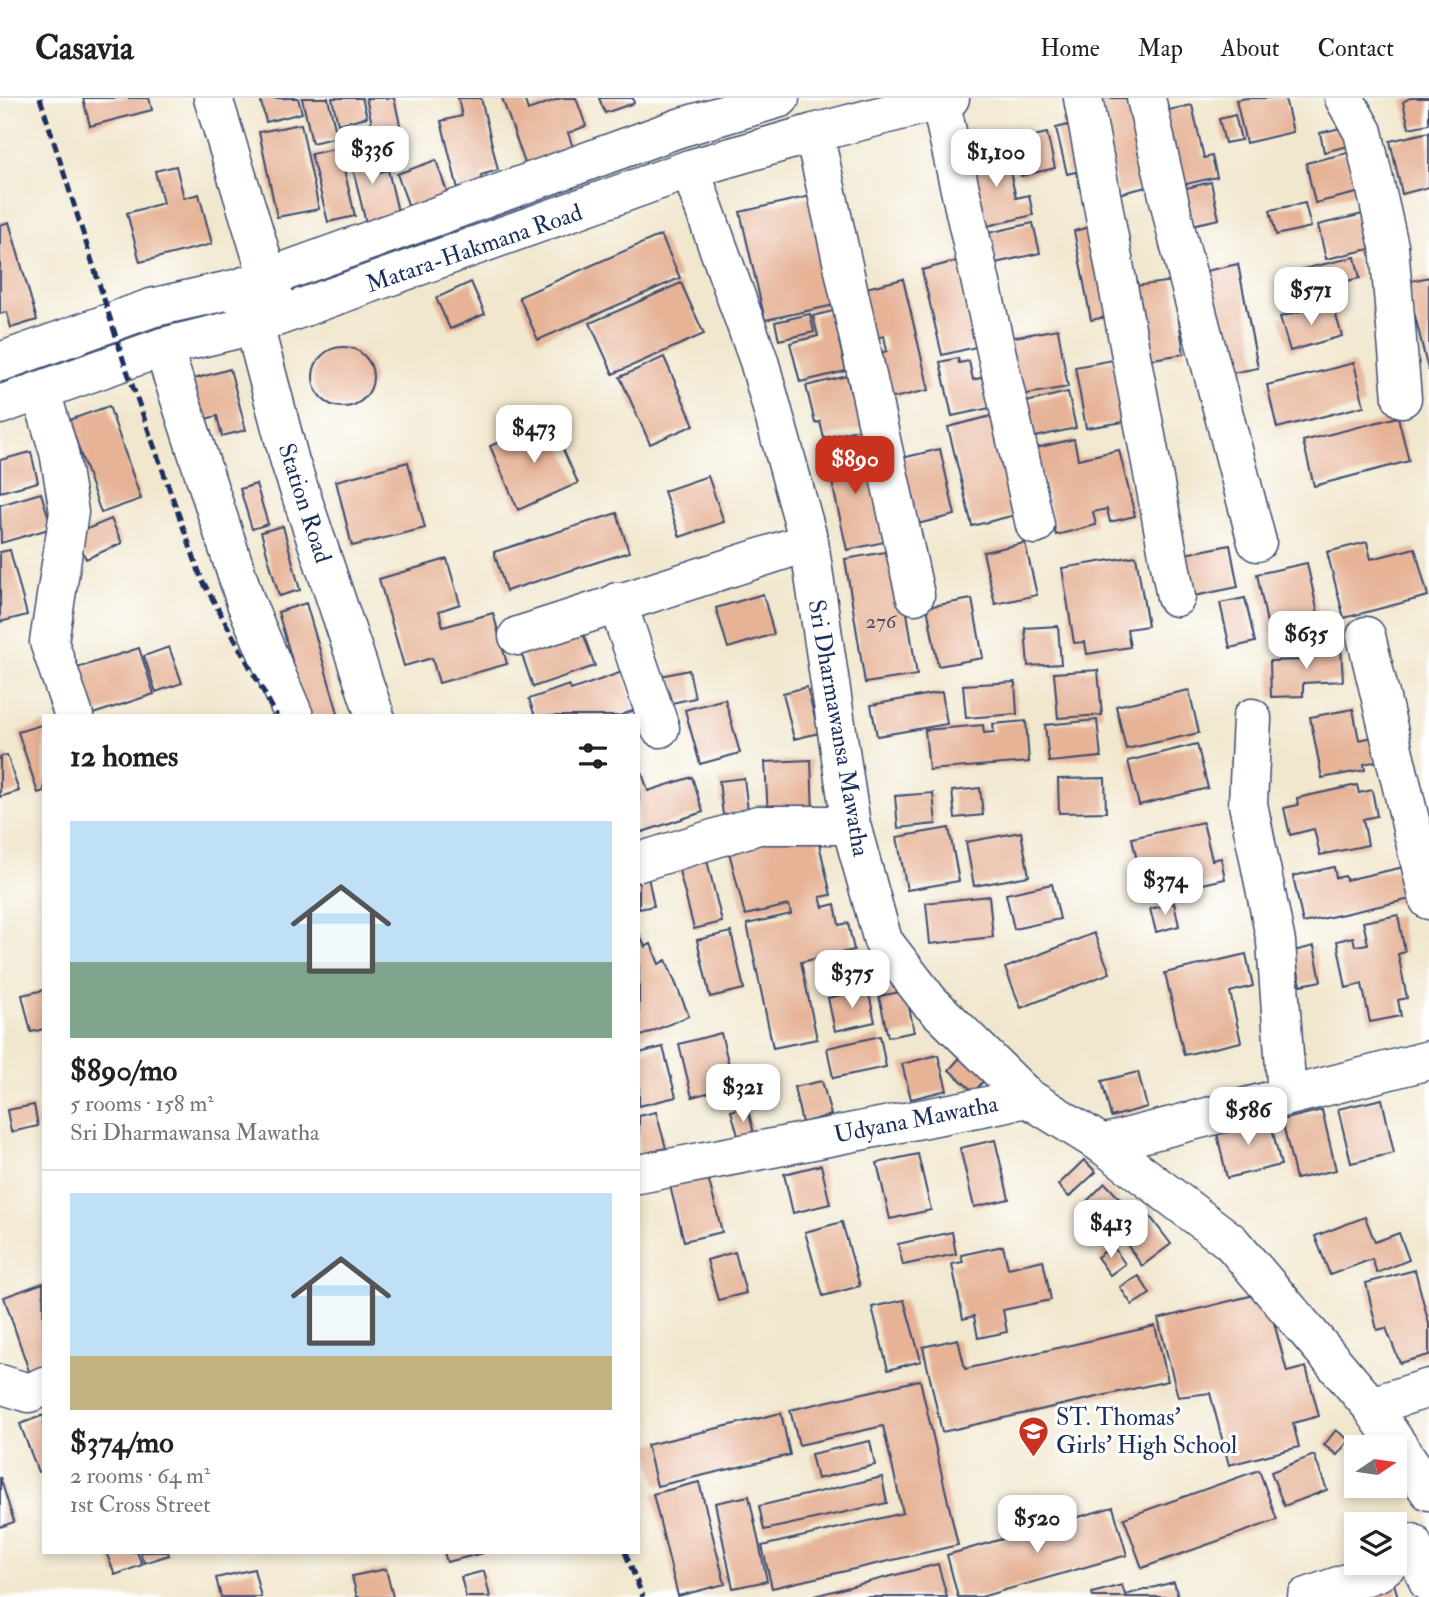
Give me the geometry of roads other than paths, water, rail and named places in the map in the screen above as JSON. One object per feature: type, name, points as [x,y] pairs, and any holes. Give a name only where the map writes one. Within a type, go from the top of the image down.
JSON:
[{"type":"street","name":"Station Road","points":[[213,98],[254,283],[267,321],[290,461],[374,714]]},
{"type":"street","name":"Matara-Hakmana Road","points":[[0,362],[151,308],[254,283],[675,113],[780,98]]},
{"type":"street","points":[[1083,98],[1176,597]]},
{"type":"street","points":[[1146,98],[1177,234],[1257,542]]},
{"type":"street","points":[[1344,98],[1363,132],[1390,246],[1402,398]]},
{"type":"street","name":"Matara-Hakmana Road","points":[[0,405],[163,347],[267,321],[690,169],[945,99]]},
{"type":"street","points":[[945,99],[1035,525]]},
{"type":"street","name":"Sri Dharmawansa Mawatha","points":[[675,113],[690,169],[759,360],[809,542],[851,825],[883,941],[929,1001],[1028,1098],[1102,1144],[1231,1242],[1371,1406],[1429,1491]]},
{"type":"street","points":[[814,133],[915,595]]},
{"type":"street","points":[[163,347],[246,603],[293,714]]},
{"type":"street","points":[[41,392],[59,452],[69,512],[49,642],[73,714]]},
{"type":"street","points":[[518,636],[809,542]]},
{"type":"street","points":[[617,602],[660,728]]},
{"type":"street","points":[[1366,636],[1429,900]]},
{"type":"street","points":[[1252,718],[1248,804],[1276,942],[1287,1096]]},
{"type":"street","points":[[640,862],[758,825],[851,825]]},
{"type":"street","points":[[1102,1144],[1429,1060]]},
{"type":"street","name":"Udyana Mawatha","points":[[640,1174],[1028,1098]]},
{"type":"street","points":[[0,1384],[29,1393],[42,1387]]},
{"type":"street","points":[[1371,1406],[1429,1388]]},
{"type":"street","points":[[1407,1550],[1429,1583]]},
{"type":"street","points":[[1307,1597],[1369,1575]]},
{"type":"railway","points":[[40,98],[124,362],[202,580],[276,714]]},
{"type":"railway","points":[[626,1554],[643,1597]]},
{"type":"place","name":"ST. Thomas' Girls' High School","points":[[1033,1458]]}]
